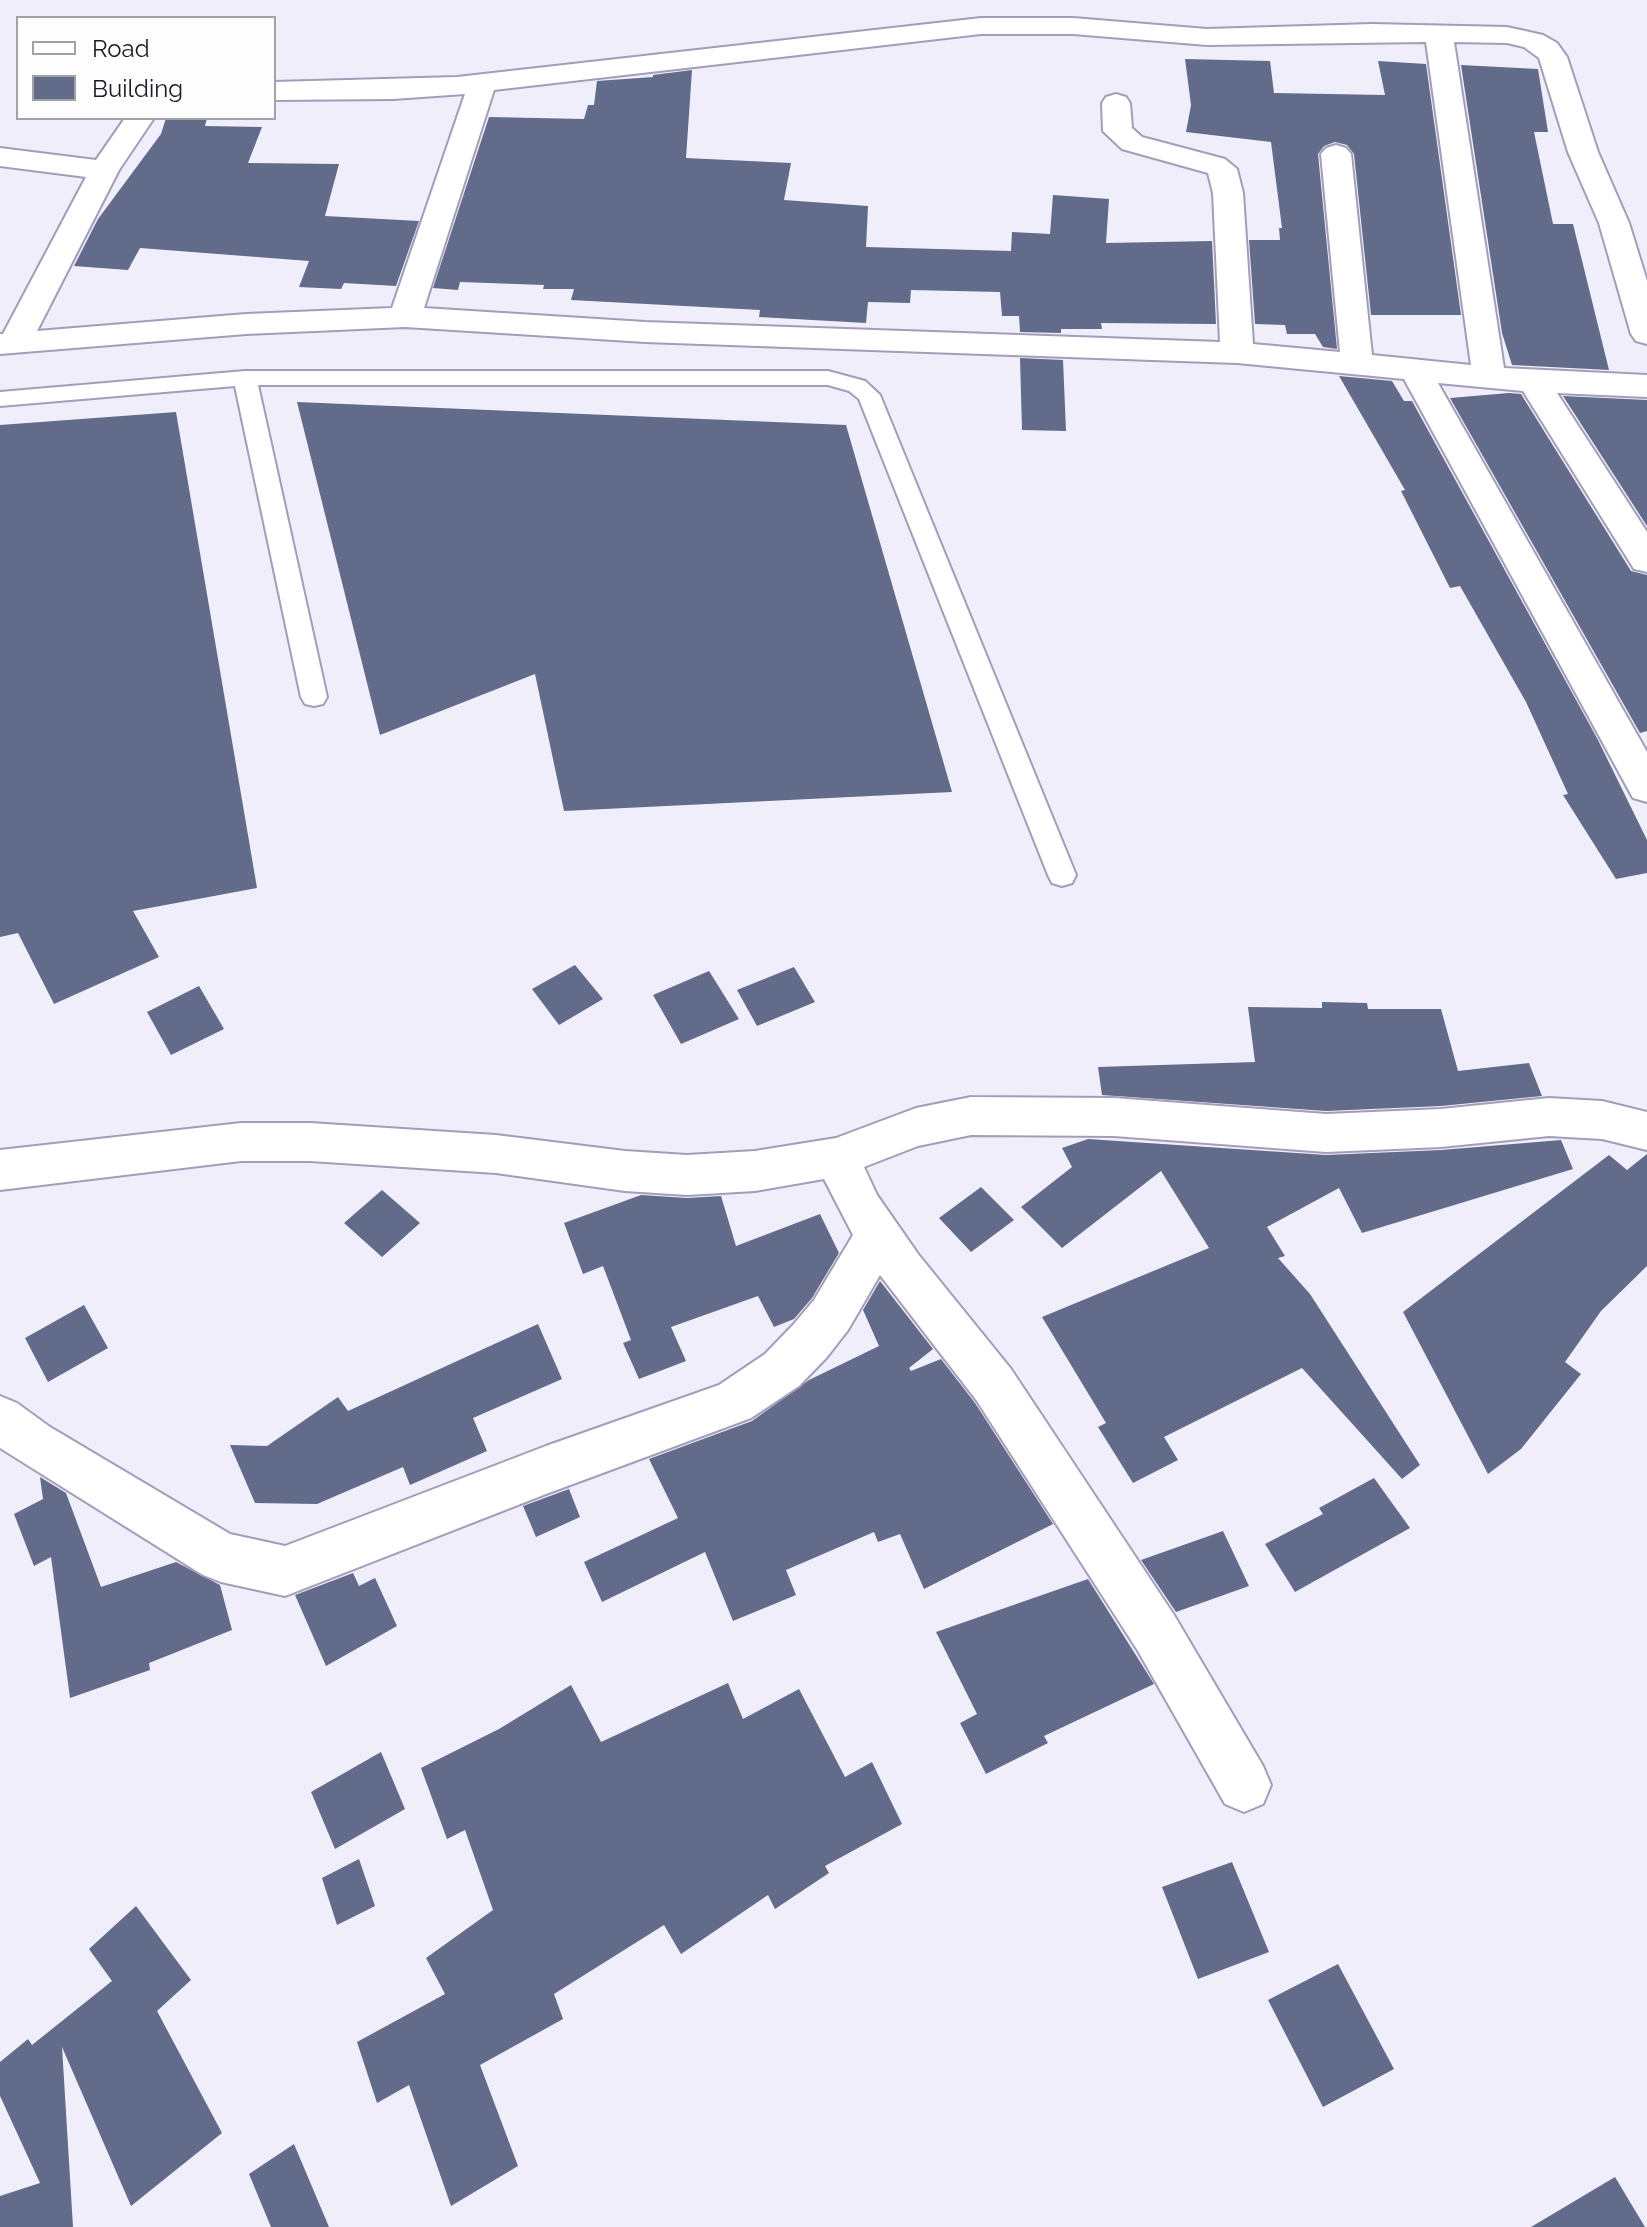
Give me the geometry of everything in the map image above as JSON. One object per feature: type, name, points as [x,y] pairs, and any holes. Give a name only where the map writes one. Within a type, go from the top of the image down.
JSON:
[{"type":"street","points":[[276,91],[393,90],[482,84],[981,26],[1073,26],[1207,37],[1439,33],[1507,35],[1547,49],[1553,57],[1583,152],[1625,219],[1647,334]]},
{"type":"street","points":[[1439,33],[1489,376]]},
{"type":"street","points":[[405,317],[482,84]]},
{"type":"street","points":[[1116,103],[1118,131],[1132,143],[1222,169],[1228,193],[1237,353]]},
{"type":"street","points":[[7,343],[104,170],[139,120]]},
{"type":"street","points":[[1336,154],[1357,364]]},
{"type":"street","points":[[0,157],[104,170]]},
{"type":"street","points":[[7,343],[306,320],[405,317],[645,332],[1237,353],[1533,381],[1647,386]]},
{"type":"street","points":[[1415,370],[1642,768]]},
{"type":"street","points":[[1533,381],[1647,560]]},
{"type":"street","points":[[0,1170],[241,1142],[384,1145],[687,1175],[755,1171],[837,1157],[916,1127],[971,1116],[1114,1117],[1326,1133],[1441,1128],[1563,1117],[1602,1120],[1647,1131]]},
{"type":"street","points":[[837,1157],[861,1209],[902,1269],[994,1385],[1156,1633],[1244,1785]]},
{"type":"street","points":[[0,1419],[33,1444],[221,1557],[285,1571],[546,1470],[734,1402],[782,1370],[810,1341],[831,1315],[879,1233]]},
{"type":"lane","points":[[0,399],[245,378],[828,378],[857,386],[869,395],[1062,875]]},
{"type":"lane","points":[[245,378],[314,697]]},
{"type":"building","points":[[1185,59],[1270,61],[1274,93],[1385,95],[1378,61],[1426,64],[1461,315],[1371,315],[1354,154],[1347,145],[1335,142],[1324,146],[1318,154],[1337,349],[1323,347],[1315,334],[1287,334],[1285,325],[1255,324],[1249,240],[1280,240],[1279,228],[1282,228],[1271,142],[1186,132],[1191,105]]},
{"type":"building","points":[[1461,65],[1538,69],[1548,132],[1534,132],[1553,224],[1573,224],[1609,370],[1512,365],[1502,333]]},
{"type":"building","points":[[692,70],[686,158],[791,163],[784,200],[868,206],[866,247],[1011,251],[1012,232],[1050,234],[1053,195],[1109,199],[1106,243],[1212,241],[1216,324],[1101,323],[1102,329],[1061,329],[1061,333],[1020,332],[1019,316],[1002,316],[1000,292],[911,290],[910,303],[868,302],[866,323],[759,317],[760,310],[571,300],[574,289],[543,289],[544,285],[460,282],[458,290],[433,288],[489,117],[584,119],[588,105],[594,105],[597,81],[653,77]]},
{"type":"building","points":[[165,120],[206,120],[205,126],[262,127],[248,163],[339,164],[325,216],[419,221],[396,286],[344,283],[341,289],[299,287],[309,261],[140,248],[128,270],[74,266],[98,219],[161,134]]},
{"type":"building","points":[[1020,358],[1063,360],[1066,431],[1022,430]]},
{"type":"building","points":[[1339,376],[1392,381],[1404,401],[1412,401],[1598,740],[1647,840],[1647,873],[1616,879],[1563,795],[1568,794],[1526,702],[1460,586],[1450,588],[1401,491],[1405,490]]},
{"type":"building","points":[[1521,394],[1631,571],[1647,575],[1647,731],[1640,733],[1450,398]]},
{"type":"building","points":[[1563,396],[1647,400],[1647,526]]},
{"type":"building","points":[[297,402],[846,425],[952,792],[564,811],[535,674],[380,735]]},
{"type":"building","points":[[176,412],[257,888],[133,911],[159,957],[54,1004],[18,933],[0,937],[0,425]]},
{"type":"building","points":[[575,965],[603,999],[559,1025],[532,989]]},
{"type":"building","points":[[794,967],[815,1002],[757,1026],[737,990]]},
{"type":"building","points":[[709,971],[739,1019],[681,1044],[653,995]]},
{"type":"building","points":[[199,986],[224,1029],[171,1055],[147,1012]]},
{"type":"building","points":[[1322,1002],[1367,1003],[1368,1009],[1441,1009],[1458,1071],[1529,1063],[1542,1096],[1441,1106],[1326,1111],[1102,1095],[1098,1067],[1255,1062],[1248,1007],[1322,1008]]},
{"type":"building","points":[[1088,1139],[1326,1155],[1561,1140],[1573,1169],[1362,1233],[1339,1188],[1267,1227],[1285,1256],[1278,1258],[1310,1294],[1420,1465],[1402,1479],[1302,1368],[1164,1437],[1178,1460],[1133,1483],[1098,1427],[1106,1423],[1042,1317],[1209,1248],[1161,1171],[1062,1248],[1021,1207],[1072,1167],[1062,1148]]},
{"type":"building","points":[[1647,1154],[1647,1266],[1601,1311],[1565,1362],[1581,1374],[1521,1449],[1488,1474],[1403,1312],[1609,1155],[1627,1170]]},
{"type":"building","points":[[981,1187],[1014,1220],[971,1252],[939,1218]]},
{"type":"building","points":[[382,1190],[420,1223],[382,1257],[344,1223]]},
{"type":"building","points":[[641,1195],[687,1198],[721,1196],[736,1246],[820,1214],[839,1253],[812,1298],[794,1319],[774,1327],[758,1296],[671,1327],[686,1361],[639,1379],[623,1343],[631,1340],[603,1266],[583,1274],[564,1223]]},
{"type":"building","points":[[880,1281],[933,1349],[909,1368],[911,1371],[941,1359],[975,1403],[1053,1524],[924,1589],[900,1534],[878,1542],[874,1532],[786,1570],[796,1595],[733,1621],[705,1552],[602,1602],[584,1562],[678,1518],[649,1459],[752,1421],[809,1380],[879,1346],[863,1310]]},
{"type":"building","points":[[84,1305],[108,1348],[48,1382],[25,1338]]},
{"type":"building","points":[[538,1324],[562,1379],[473,1418],[487,1451],[410,1485],[403,1467],[317,1504],[255,1503],[230,1445],[267,1446],[338,1397],[348,1411]]},
{"type":"building","points":[[40,1477],[66,1493],[101,1587],[176,1562],[220,1585],[232,1630],[149,1663],[150,1670],[70,1698],[51,1557],[34,1566],[14,1514],[43,1499]]},
{"type":"building","points":[[1374,1478],[1410,1528],[1295,1592],[1265,1544],[1323,1514],[1319,1508]]},
{"type":"building","points":[[569,1489],[580,1517],[536,1537],[523,1506]]},
{"type":"building","points":[[1223,1531],[1249,1586],[1176,1612],[1141,1560]]},
{"type":"building","points":[[353,1573],[359,1586],[375,1578],[397,1626],[326,1666],[295,1595]]},
{"type":"building","points":[[1088,1579],[1154,1684],[1044,1736],[1048,1743],[986,1774],[960,1723],[977,1714],[936,1632]]},
{"type":"building","points":[[728,1683],[743,1719],[799,1689],[845,1777],[872,1762],[902,1824],[825,1866],[829,1873],[775,1909],[768,1895],[681,1954],[664,1925],[554,1994],[563,2019],[480,2065],[518,2166],[451,2206],[409,2085],[377,2103],[357,2042],[445,1994],[426,1958],[493,1910],[465,1830],[447,1839],[421,1768],[499,1729],[571,1685],[601,1742]]},
{"type":"building","points":[[381,1752],[405,1809],[335,1849],[311,1792]]},
{"type":"building","points":[[359,1859],[375,1906],[337,1925],[322,1878]]},
{"type":"building","points":[[1232,1862],[1269,1952],[1198,1979],[1162,1887]]},
{"type":"building","points":[[136,1906],[191,1980],[157,2011],[222,2133],[131,2206],[62,2047],[73,2227],[0,2227],[0,2196],[40,2183],[0,2096],[0,2062],[28,2039],[32,2045],[112,1981],[89,1949]]},
{"type":"building","points":[[1338,1964],[1394,2069],[1323,2107],[1268,2000]]},
{"type":"building","points":[[294,2144],[329,2227],[271,2227],[249,2174]]},
{"type":"building","points":[[1615,2177],[1645,2227],[1531,2227]]}]
